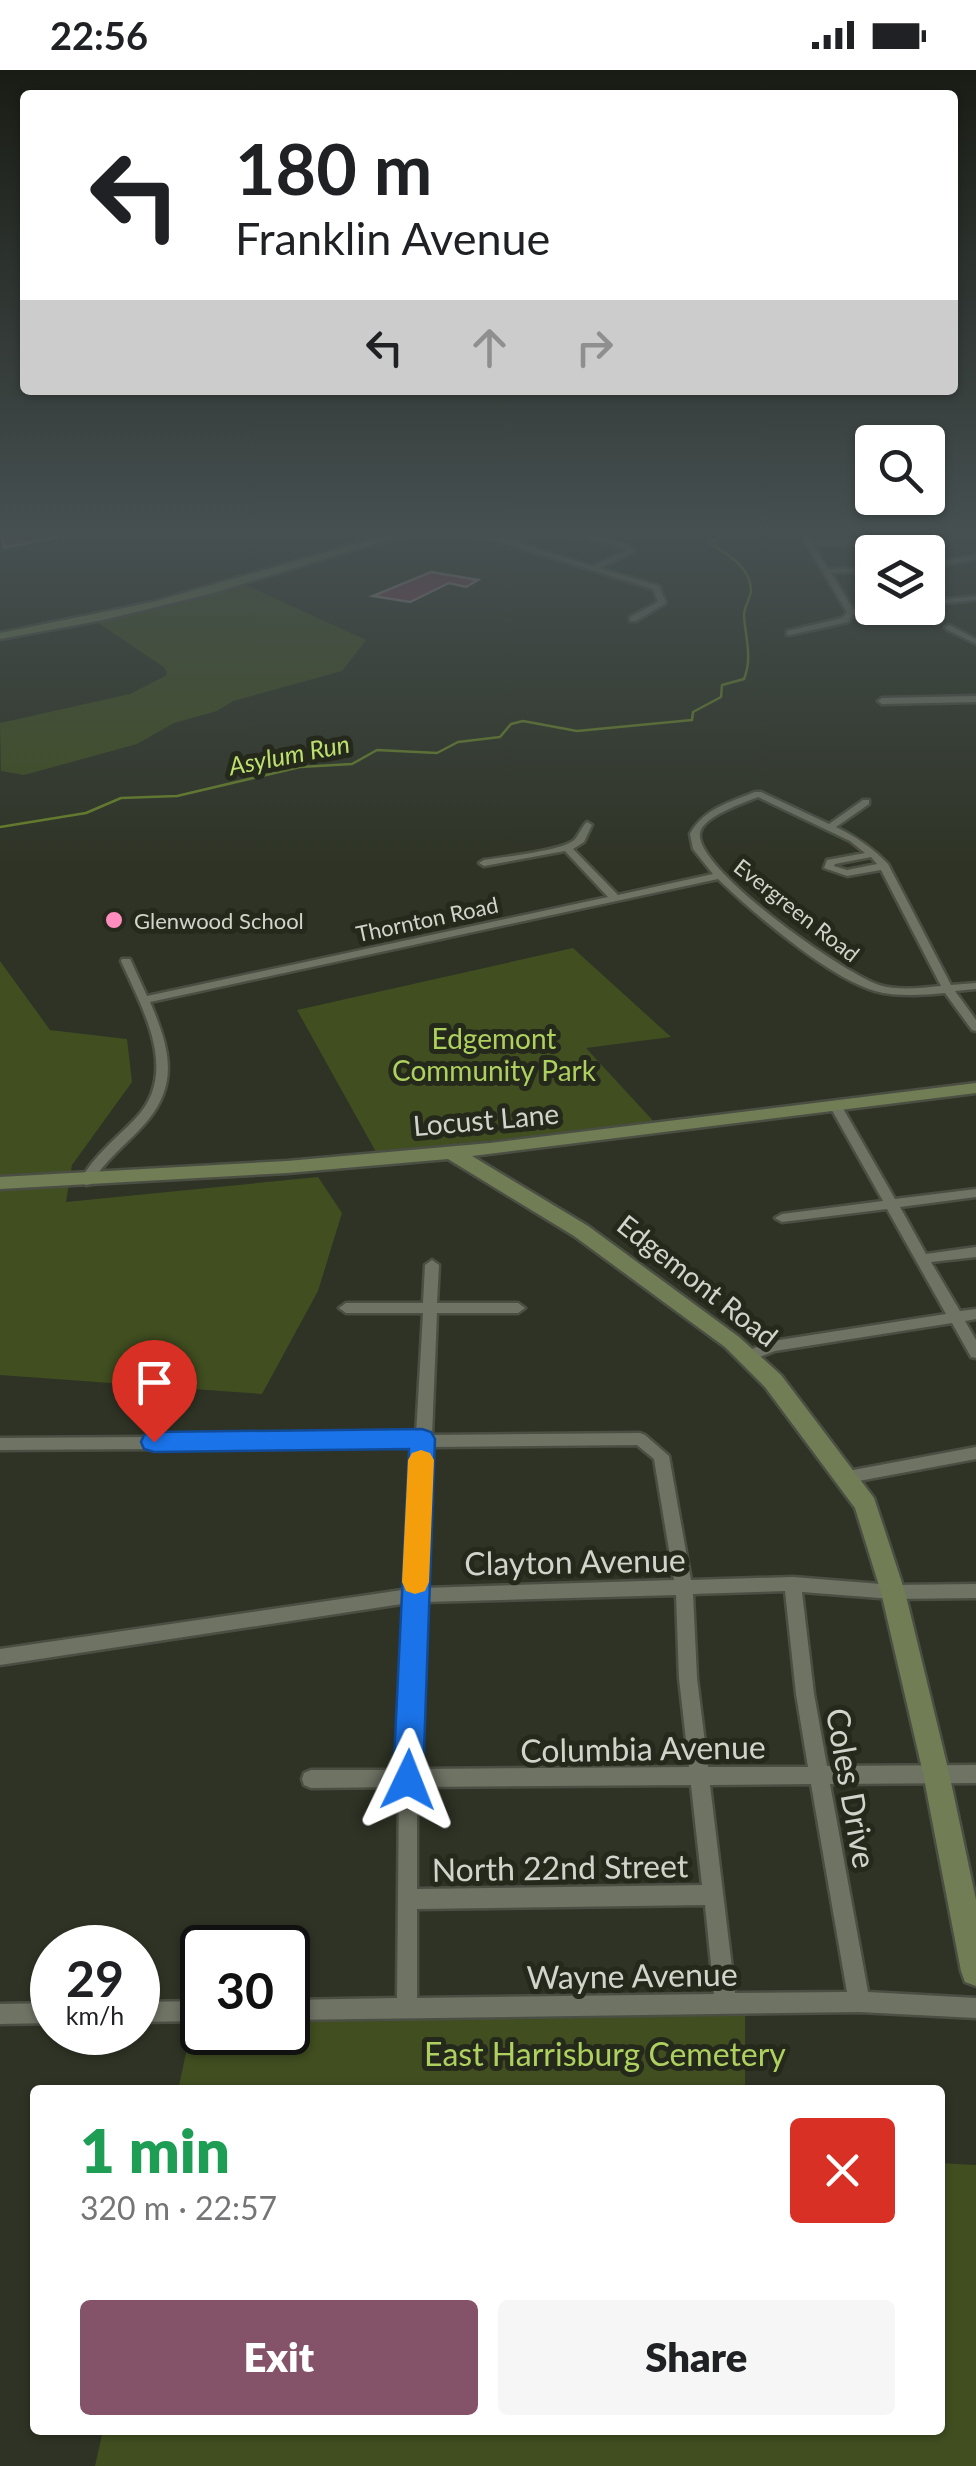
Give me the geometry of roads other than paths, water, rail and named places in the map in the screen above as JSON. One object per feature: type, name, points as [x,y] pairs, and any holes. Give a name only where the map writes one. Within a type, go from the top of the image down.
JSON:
[{"type":"street","points":[[882,702],[976,700]]},
{"type":"street","points":[[758,794],[853,838],[873,854],[884,866],[947,988],[976,1028]]},
{"type":"street","name":"Evergreen Road","points":[[758,794],[704,820],[696,830],[693,840],[698,851],[719,876],[855,980],[904,992],[976,986]]},
{"type":"street","points":[[829,828],[866,802]]},
{"type":"street","points":[[484,864],[567,848],[580,840],[586,825]]},
{"type":"street","points":[[567,848],[616,900]]},
{"type":"street","points":[[873,854],[830,862],[829,868],[847,873],[884,866]]},
{"type":"street","name":"Thornton Road","points":[[143,1000],[719,876]]},
{"type":"street","points":[[86,1180],[94,1164],[152,1106],[164,1080],[163,1052],[126,961]]},
{"type":"street","name":"Locust Lane","points":[[0,1182],[86,1180],[451,1152],[976,1088]]},
{"type":"street","points":[[835,1105],[976,1354]]},
{"type":"street","name":"Edgemont Road","points":[[451,1152],[581,1231],[749,1356],[848,1477],[866,1505],[893,1592],[976,1970]]},
{"type":"street","points":[[782,1218],[976,1193]]},
{"type":"street","points":[[922,1259],[976,1252]]},
{"type":"street","points":[[407,2007],[408,1780],[432,1265]]},
{"type":"street","points":[[346,1308],[518,1308]]},
{"type":"street","points":[[749,1356],[773,1346],[976,1314]]},
{"type":"street","points":[[0,1444],[422,1439]]},
{"type":"street","name":"North 22nd Street","points":[[422,1439],[640,1439],[661,1456],[684,1588],[699,1779],[726,2004]]},
{"type":"street","points":[[848,1477],[976,1454]]},
{"type":"street","name":"Clayton Avenue","points":[[0,1657],[415,1595],[794,1584],[893,1592],[976,1591]]},
{"type":"street","name":"Coles Drive","points":[[794,1584],[818,1775],[860,2002]]},
{"type":"street","name":"Columbia Avenue","points":[[311,1779],[976,1774]]},
{"type":"street","name":"North 22nd Street","points":[[408,1898],[713,1896]]},
{"type":"street","name":"Wayne Avenue","points":[[310,2009],[860,2002],[976,2008]]},
{"type":"street","points":[[0,2014],[30,2013]]},
{"type":"waterway","name":"Asylum Run","points":[[0,827],[86,813],[121,798],[177,796],[300,767],[352,764],[377,750],[437,753],[458,742],[500,737],[511,724],[523,721],[577,731],[692,720],[693,712],[721,697],[722,685],[744,679],[747,644]]},
{"type":"place","name":"Glenwood School","points":[[114,920]]},
{"type":"park label","name":"Edgemont Community Park","points":[[494,1054]]},
{"type":"park label","name":"East Harrisburg Cemetery","points":[[605,2053]]}]
